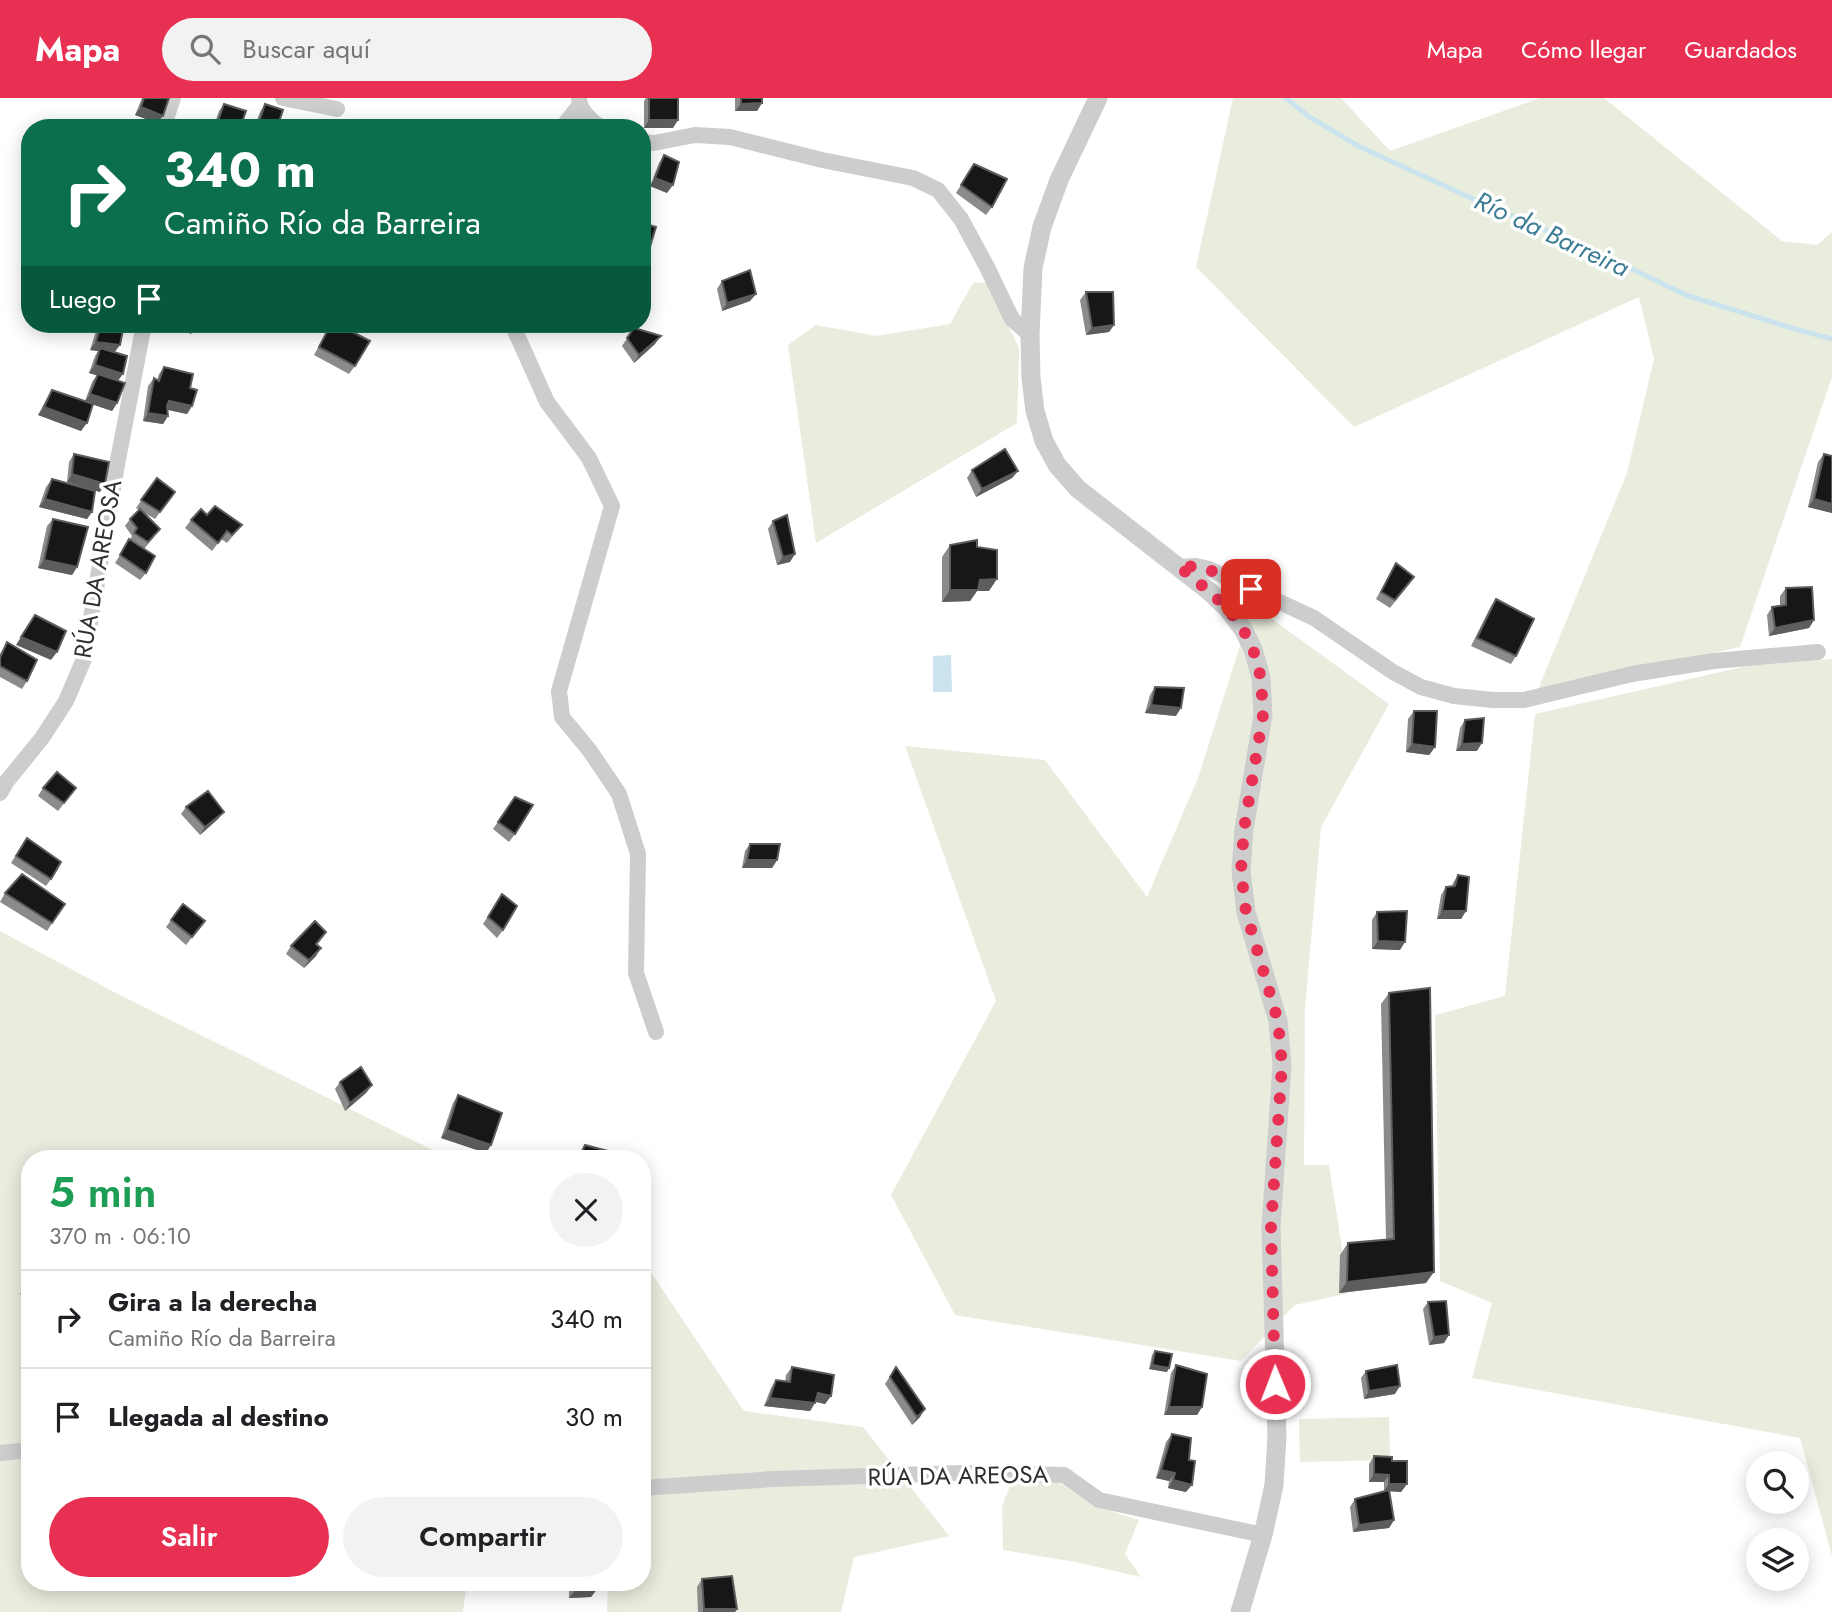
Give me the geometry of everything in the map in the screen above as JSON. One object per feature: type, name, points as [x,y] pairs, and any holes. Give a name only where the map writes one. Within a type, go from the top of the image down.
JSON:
[{"type":"street","points":[[166,119],[173,98]]},
{"type":"street","points":[[283,98],[337,108]]},
{"type":"street","points":[[1098,98],[1059,180],[1042,226],[1033,268],[1030,335],[1035,411],[1044,441],[1057,465],[1078,489],[1178,566],[1228,609],[1243,629],[1253,649],[1261,678],[1263,715],[1244,829],[1241,871],[1246,912],[1278,1021],[1282,1065],[1271,1227],[1277,1437],[1274,1485],[1263,1535],[1240,1612]]},
{"type":"street","points":[[568,119],[579,102],[592,119]]},
{"type":"street","points":[[651,143],[695,135],[730,137],[822,160],[913,178],[938,190],[961,219],[1012,319],[1030,335]]},
{"type":"street","name":"RÚA DA AREOSA","points":[[0,793],[60,711],[84,659],[142,333]]},
{"type":"street","points":[[516,333],[547,402],[589,458],[612,506],[559,691],[562,718],[590,751],[618,794],[638,854],[636,973],[656,1032]]},
{"type":"street","points":[[1178,566],[1209,569],[1314,618],[1393,672],[1421,687],[1454,696],[1524,700],[1632,674],[1714,661],[1818,652]]},
{"type":"street","points":[[0,1453],[21,1451]]},
{"type":"street","name":"RÚA DA AREOSA","points":[[651,1489],[774,1479],[961,1473],[1063,1475],[1099,1500],[1263,1535]]},
{"type":"shaded area","points":[[1233,98],[1341,98],[1390,151],[1540,98],[1604,98],[1782,241],[1817,245],[1832,232],[1832,377],[1740,647],[1537,692],[1627,473],[1654,359],[1639,297],[1354,427],[1196,267]]},
{"type":"shaded area","points":[[987,282],[1019,348],[1017,423],[816,543],[788,345],[816,325],[877,336],[950,324],[973,283]]},
{"type":"shaded area","points":[[1253,605],[1389,704],[1321,827],[1305,1008],[1304,1165],[1329,1165],[1349,1293],[1295,1305],[1241,1361],[955,1315],[891,1195],[996,1001],[905,746],[1045,760],[1147,897],[1198,778]]},
{"type":"shaded area","points":[[1832,659],[1832,1556],[1809,1471],[1809,1451],[1804,1451],[1800,1438],[1472,1378],[1492,1303],[1440,1281],[1435,1015],[1505,996],[1535,714],[1747,666]]},
{"type":"shaded area","points":[[0,931],[116,993],[433,1150],[21,1150],[21,1591],[466,1591],[463,1612],[0,1612]]},
{"type":"shaded area","points":[[651,1272],[744,1411],[863,1427],[949,1536],[854,1557],[841,1612],[607,1612],[608,1591],[651,1591]]},
{"type":"shaded area","points":[[1389,1417],[1390,1460],[1300,1462],[1299,1419]]},
{"type":"shaded area","points":[[1012,1481],[1060,1483],[1094,1506],[1139,1520],[1125,1554],[1141,1577],[1003,1550],[1002,1506]]},
{"type":"water","points":[[951,655],[952,692],[933,692],[933,656]]},
{"type":"building","points":[[144,98],[169,98],[163,116],[141,107]]},
{"type":"building","points":[[649,98],[678,98],[678,120],[649,119]]},
{"type":"building","points":[[741,98],[762,98],[762,103],[741,104]]},
{"type":"building","points":[[224,104],[246,111],[243,119],[219,119]]},
{"type":"building","points":[[265,104],[283,110],[280,119],[260,119]]},
{"type":"building","points":[[664,155],[679,162],[673,185],[655,178]]},
{"type":"building","points":[[974,164],[1007,179],[992,207],[961,185]]},
{"type":"building","points":[[651,226],[656,227],[651,243]]},
{"type":"building","points":[[750,270],[756,294],[727,303],[722,281]]},
{"type":"building","points":[[1086,292],[1113,292],[1114,325],[1092,328]]},
{"type":"building","points":[[98,333],[122,333],[120,345],[96,342]]},
{"type":"building","points":[[326,333],[354,333],[370,341],[355,366],[319,347]]},
{"type":"building","points":[[630,333],[661,336],[639,355],[627,338]]},
{"type":"building","points":[[100,348],[127,356],[123,374],[95,365]]},
{"type":"building","points":[[164,367],[193,374],[190,388],[197,390],[192,406],[169,401],[168,416],[148,413],[154,378],[159,381]]},
{"type":"building","points":[[98,374],[125,383],[117,403],[90,394]]},
{"type":"building","points":[[52,390],[93,404],[87,423],[44,407]]},
{"type":"building","points":[[1005,449],[1018,471],[982,489],[972,470]]},
{"type":"building","points":[[74,454],[109,462],[105,484],[72,474]]},
{"type":"building","points":[[1824,454],[1832,456],[1832,504],[1814,499]]},
{"type":"building","points":[[157,478],[175,492],[160,512],[141,500]]},
{"type":"building","points":[[52,479],[95,491],[92,512],[45,499]]},
{"type":"building","points":[[215,506],[242,525],[232,535],[227,531],[218,543],[191,520],[201,509],[207,515]]},
{"type":"building","points":[[140,509],[160,529],[148,542],[134,533],[137,528],[130,519]]},
{"type":"building","points":[[787,515],[795,554],[783,557],[773,521]]},
{"type":"building","points":[[53,519],[88,527],[77,567],[44,560]]},
{"type":"building","points":[[129,539],[155,556],[146,573],[120,555]]},
{"type":"building","points":[[977,540],[977,547],[997,550],[997,579],[980,580],[978,590],[950,590],[950,545]]},
{"type":"building","points":[[1396,563],[1414,577],[1395,600],[1381,592]]},
{"type":"building","points":[[1812,587],[1814,620],[1775,628],[1772,607],[1786,605],[1786,588]]},
{"type":"building","points":[[1496,599],[1534,619],[1516,656],[1477,638]]},
{"type":"building","points":[[35,615],[66,631],[57,652],[21,637]]},
{"type":"building","points":[[7,642],[37,660],[27,681],[0,666],[0,658]]},
{"type":"building","points":[[1155,687],[1184,688],[1181,708],[1151,705]]},
{"type":"building","points":[[1414,711],[1437,711],[1435,747],[1412,744]]},
{"type":"building","points":[[1484,718],[1482,743],[1462,744],[1465,720]]},
{"type":"building","points":[[57,772],[76,788],[64,803],[43,788]]},
{"type":"building","points":[[208,791],[224,812],[205,827],[186,807]]},
{"type":"building","points":[[515,797],[533,805],[515,834],[498,822]]},
{"type":"building","points":[[27,838],[61,862],[51,879],[16,856]]},
{"type":"building","points":[[750,844],[780,844],[777,860],[747,860]]},
{"type":"building","points":[[22,874],[65,904],[52,923],[5,893]]},
{"type":"building","points":[[1458,875],[1469,877],[1466,911],[1442,911],[1446,887],[1455,886]]},
{"type":"building","points":[[502,894],[517,906],[503,930],[488,917]]},
{"type":"building","points":[[183,904],[205,921],[192,937],[171,920]]},
{"type":"building","points":[[1407,911],[1405,942],[1378,941],[1377,912]]},
{"type":"building","points":[[315,921],[326,932],[316,944],[321,948],[309,960],[291,946]]},
{"type":"building","points":[[1430,988],[1434,1272],[1347,1282],[1348,1243],[1394,1239],[1389,993]]},
{"type":"building","points":[[361,1067],[372,1085],[350,1103],[340,1082]]},
{"type":"building","points":[[458,1095],[502,1113],[491,1145],[447,1130]]},
{"type":"building","points":[[585,1145],[604,1150],[583,1150]]},
{"type":"building","points":[[1446,1301],[1449,1335],[1434,1337],[1428,1302]]},
{"type":"building","points":[[1155,1351],[1172,1354],[1169,1368],[1152,1365]]},
{"type":"building","points":[[1176,1365],[1207,1374],[1202,1407],[1169,1407]]},
{"type":"building","points":[[1397,1365],[1400,1386],[1369,1391],[1366,1371]]},
{"type":"building","points":[[792,1367],[834,1375],[831,1396],[818,1393],[815,1403],[770,1398],[776,1380],[790,1382]]},
{"type":"building","points":[[896,1367],[925,1409],[917,1417],[890,1377]]},
{"type":"building","points":[[1172,1434],[1191,1438],[1189,1460],[1195,1461],[1192,1485],[1173,1480],[1175,1473],[1161,1470]]},
{"type":"building","points":[[1374,1456],[1392,1457],[1392,1461],[1407,1461],[1407,1484],[1389,1484],[1389,1475],[1374,1474]]},
{"type":"building","points":[[1389,1490],[1394,1520],[1359,1525],[1355,1499]]},
{"type":"building","points":[[732,1576],[737,1609],[704,1609],[702,1579]]},
{"type":"waterway","name":"Río da Barreira","points":[[1286,98],[1308,116],[1360,147],[1686,295],[1832,339]]},
{"type":"route","points":[[1251,589],[1209,569],[1178,566],[1228,609],[1243,629],[1253,649],[1261,678],[1263,715],[1244,829],[1241,871],[1246,912],[1278,1021],[1282,1065],[1271,1227],[1275,1384]]}]
